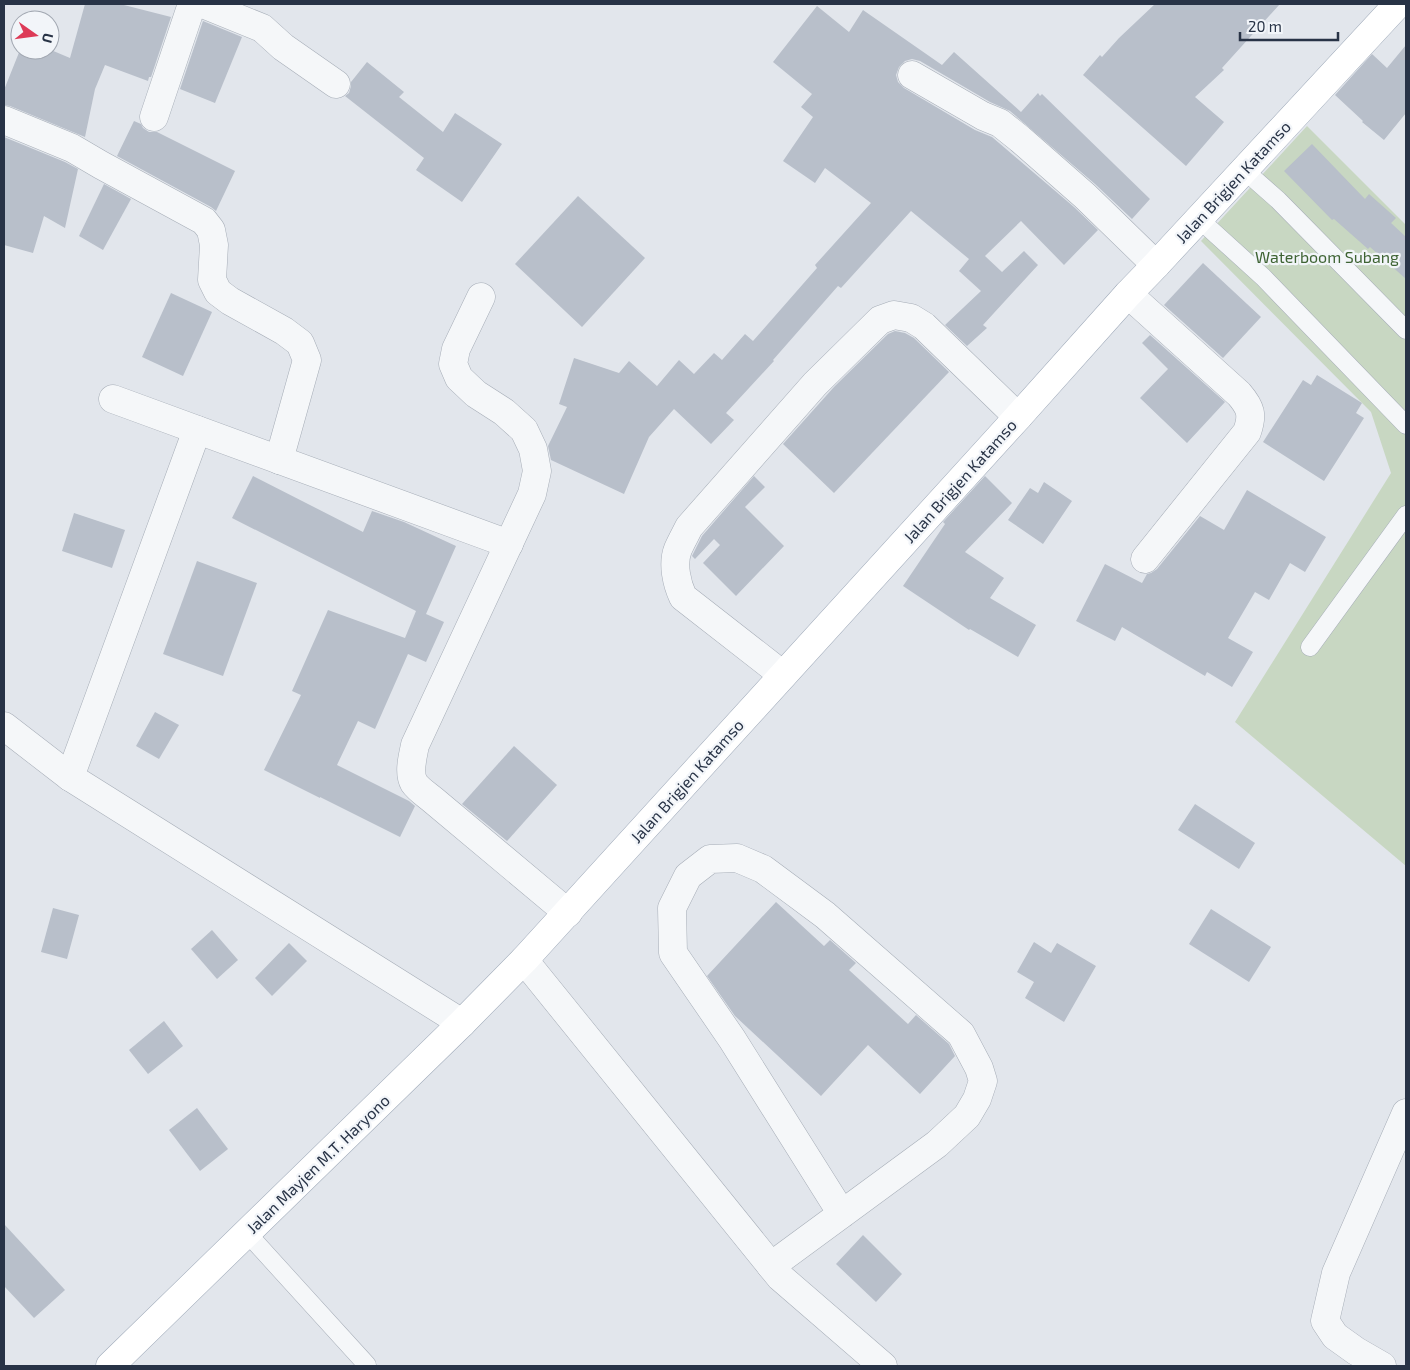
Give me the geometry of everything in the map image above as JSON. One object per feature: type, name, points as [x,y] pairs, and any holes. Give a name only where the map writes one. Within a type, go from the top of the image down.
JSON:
[{"type":"main road","name":"Jalan Brigjen Katamso","points":[[524,960],[1128,294],[1398,4]]},
{"type":"main road","name":"Jalan Mayjen M.T. Haryono","points":[[110,1366],[462,1023],[524,960]]},
{"type":"street","points":[[154,117],[192,4]]},
{"type":"street","points":[[203,4],[262,28],[283,47],[336,84]]},
{"type":"street","points":[[912,75],[983,116],[1000,123],[1013,133],[1085,196],[1156,265]]},
{"type":"street","points":[[4,120],[72,148],[101,166],[204,221],[211,230],[214,245],[212,280],[218,292],[300,343],[307,360],[279,460]]},
{"type":"street","points":[[1128,294],[1240,394],[1247,403],[1251,421],[1247,432],[1145,559]]},
{"type":"street","points":[[481,297],[456,350],[453,364],[459,378],[476,394],[504,412],[524,430],[534,449],[537,471],[532,494],[415,745],[412,757],[413,778],[415,783],[433,800],[568,913]]},
{"type":"street","points":[[783,675],[683,597],[677,585],[677,552],[688,527],[815,384],[880,320],[894,315],[911,318],[924,326],[1018,417]]},
{"type":"street","points":[[113,399],[509,544]]},
{"type":"street","points":[[70,777],[197,430]]},
{"type":"street","points":[[4,726],[70,777],[462,1023]]},
{"type":"street","points":[[771,1266],[842,1214],[937,1144],[967,1116],[977,1099],[983,1081],[979,1068],[961,1034],[825,915],[763,869],[737,858],[710,859],[688,876],[672,908],[673,953],[732,1039],[842,1214]]},
{"type":"street","points":[[524,960],[780,1277],[883,1366]]},
{"type":"street","points":[[1382,1366],[1335,1336],[1325,1321],[1336,1273],[1406,1113]]},
{"type":"lane","points":[[1244,170],[1278,200],[1406,330]]},
{"type":"lane","points":[[1199,218],[1263,276],[1406,425]]},
{"type":"lane","points":[[1310,647],[1406,515]]},
{"type":"lane","points":[[247,1233],[367,1365]]},
{"type":"green space","name":"Waterboom Subang","points":[[1307,126],[1406,225],[1406,866],[1235,722],[1391,473],[1371,412],[1201,241]]},
{"type":"building","points":[[85,4],[120,4],[171,17],[148,81],[105,65],[95,89],[85,137],[4,105],[4,90],[16,60],[60,60],[60,54],[70,58]]},
{"type":"building","points":[[1155,4],[1280,4],[1222,68],[1224,70],[1195,97],[1224,122],[1186,166],[1083,75],[1100,55],[1102,57]]},
{"type":"building","points":[[817,6],[849,32],[863,10],[942,65],[954,52],[1021,112],[1038,93],[1040,96],[1042,94],[1150,199],[1132,219],[1095,184],[1010,111],[990,102],[920,61],[912,59],[905,61],[899,67],[896,75],[898,82],[904,88],[975,130],[992,137],[1098,230],[1064,265],[1021,221],[985,256],[1002,272],[1024,251],[1038,265],[983,325],[987,328],[967,346],[945,325],[981,291],[959,271],[969,259],[911,211],[841,288],[838,286],[774,361],[726,413],[734,420],[711,444],[674,409],[649,437],[624,494],[551,460],[548,446],[567,407],[559,404],[574,358],[619,373],[629,361],[657,386],[679,360],[694,374],[714,353],[722,360],[745,334],[753,341],[817,268],[815,265],[871,203],[825,168],[815,183],[783,161],[813,117],[801,107],[812,94],[773,62]]},
{"type":"building","points":[[203,21],[242,37],[215,103],[180,89]]},
{"type":"building","points":[[1406,45],[1406,113],[1384,140],[1362,122],[1335,95],[1372,54],[1387,68]]},
{"type":"building","points":[[367,62],[404,92],[399,97],[443,132],[455,113],[502,144],[462,202],[416,170],[424,158],[345,96],[349,93],[351,82]]},
{"type":"building","points":[[134,121],[141,124],[149,132],[157,132],[235,171],[216,211],[117,156]]},
{"type":"building","points":[[4,137],[78,169],[65,228],[44,216],[33,253],[4,245]]},
{"type":"building","points":[[1312,144],[1365,199],[1369,194],[1396,218],[1391,223],[1406,237],[1406,279],[1370,247],[1368,249],[1334,219],[1332,220],[1284,171]]},
{"type":"building","points":[[104,184],[131,199],[103,250],[79,236]]},
{"type":"building","points":[[578,196],[645,258],[582,327],[515,264]]},
{"type":"building","points":[[1203,263],[1261,317],[1223,358],[1164,305]]},
{"type":"building","points":[[171,293],[212,312],[183,376],[142,357]]},
{"type":"building","points":[[895,331],[905,333],[914,338],[949,372],[834,493],[783,444],[834,387],[888,334]]},
{"type":"building","points":[[1150,335],[1225,402],[1187,443],[1140,398],[1168,369],[1142,343]]},
{"type":"building","points":[[1317,375],[1362,403],[1356,413],[1364,418],[1324,481],[1263,442],[1303,380],[1311,385]]},
{"type":"building","points":[[253,476],[363,532],[372,511],[404,522],[456,546],[426,614],[444,622],[426,662],[408,654],[375,729],[358,721],[337,765],[409,801],[415,806],[400,837],[264,770],[301,695],[292,691],[328,610],[405,638],[416,611],[232,518]]},
{"type":"building","points":[[754,476],[765,487],[745,507],[784,546],[736,596],[703,563],[720,545],[714,539],[695,559],[692,556],[702,536]]},
{"type":"building","points":[[985,476],[1012,503],[965,552],[1004,578],[990,598],[1036,625],[1018,657],[969,630],[903,586],[945,524],[943,522]]},
{"type":"building","points":[[1044,482],[1072,501],[1043,544],[1008,520],[1030,488],[1038,493]]},
{"type":"building","points":[[1247,490],[1326,537],[1305,572],[1290,563],[1269,600],[1255,592],[1228,638],[1253,652],[1232,687],[1207,672],[1205,676],[1122,627],[1115,641],[1076,621],[1105,564],[1142,583],[1147,574],[1157,569],[1200,516],[1224,530]]},
{"type":"building","points":[[74,513],[125,530],[112,568],[62,551]]},
{"type":"building","points":[[197,561],[257,583],[223,676],[163,654]]},
{"type":"building","points":[[155,712],[179,725],[159,759],[136,746]]},
{"type":"building","points":[[514,746],[557,785],[507,841],[462,804]]},
{"type":"building","points":[[1195,804],[1255,843],[1239,869],[1178,830]]},
{"type":"building","points":[[776,902],[824,946],[830,940],[856,963],[849,970],[908,1024],[916,1015],[949,1044],[955,1056],[920,1094],[868,1045],[821,1096],[735,1016],[707,976]]},
{"type":"building","points":[[53,908],[79,915],[67,959],[41,952]]},
{"type":"building","points":[[1211,909],[1271,947],[1249,982],[1189,944]]},
{"type":"building","points":[[212,930],[238,960],[217,979],[191,949]]},
{"type":"building","points":[[1034,942],[1051,953],[1057,943],[1096,966],[1064,1022],[1025,998],[1034,982],[1017,972]]},
{"type":"building","points":[[289,943],[307,961],[272,996],[255,978]]},
{"type":"building","points":[[164,1021],[183,1046],[148,1074],[129,1050]]},
{"type":"building","points":[[197,1108],[228,1149],[200,1171],[169,1130]]},
{"type":"building","points":[[4,1224],[65,1290],[34,1318],[4,1286]]},
{"type":"building","points":[[863,1235],[902,1274],[876,1302],[836,1264]]}]
